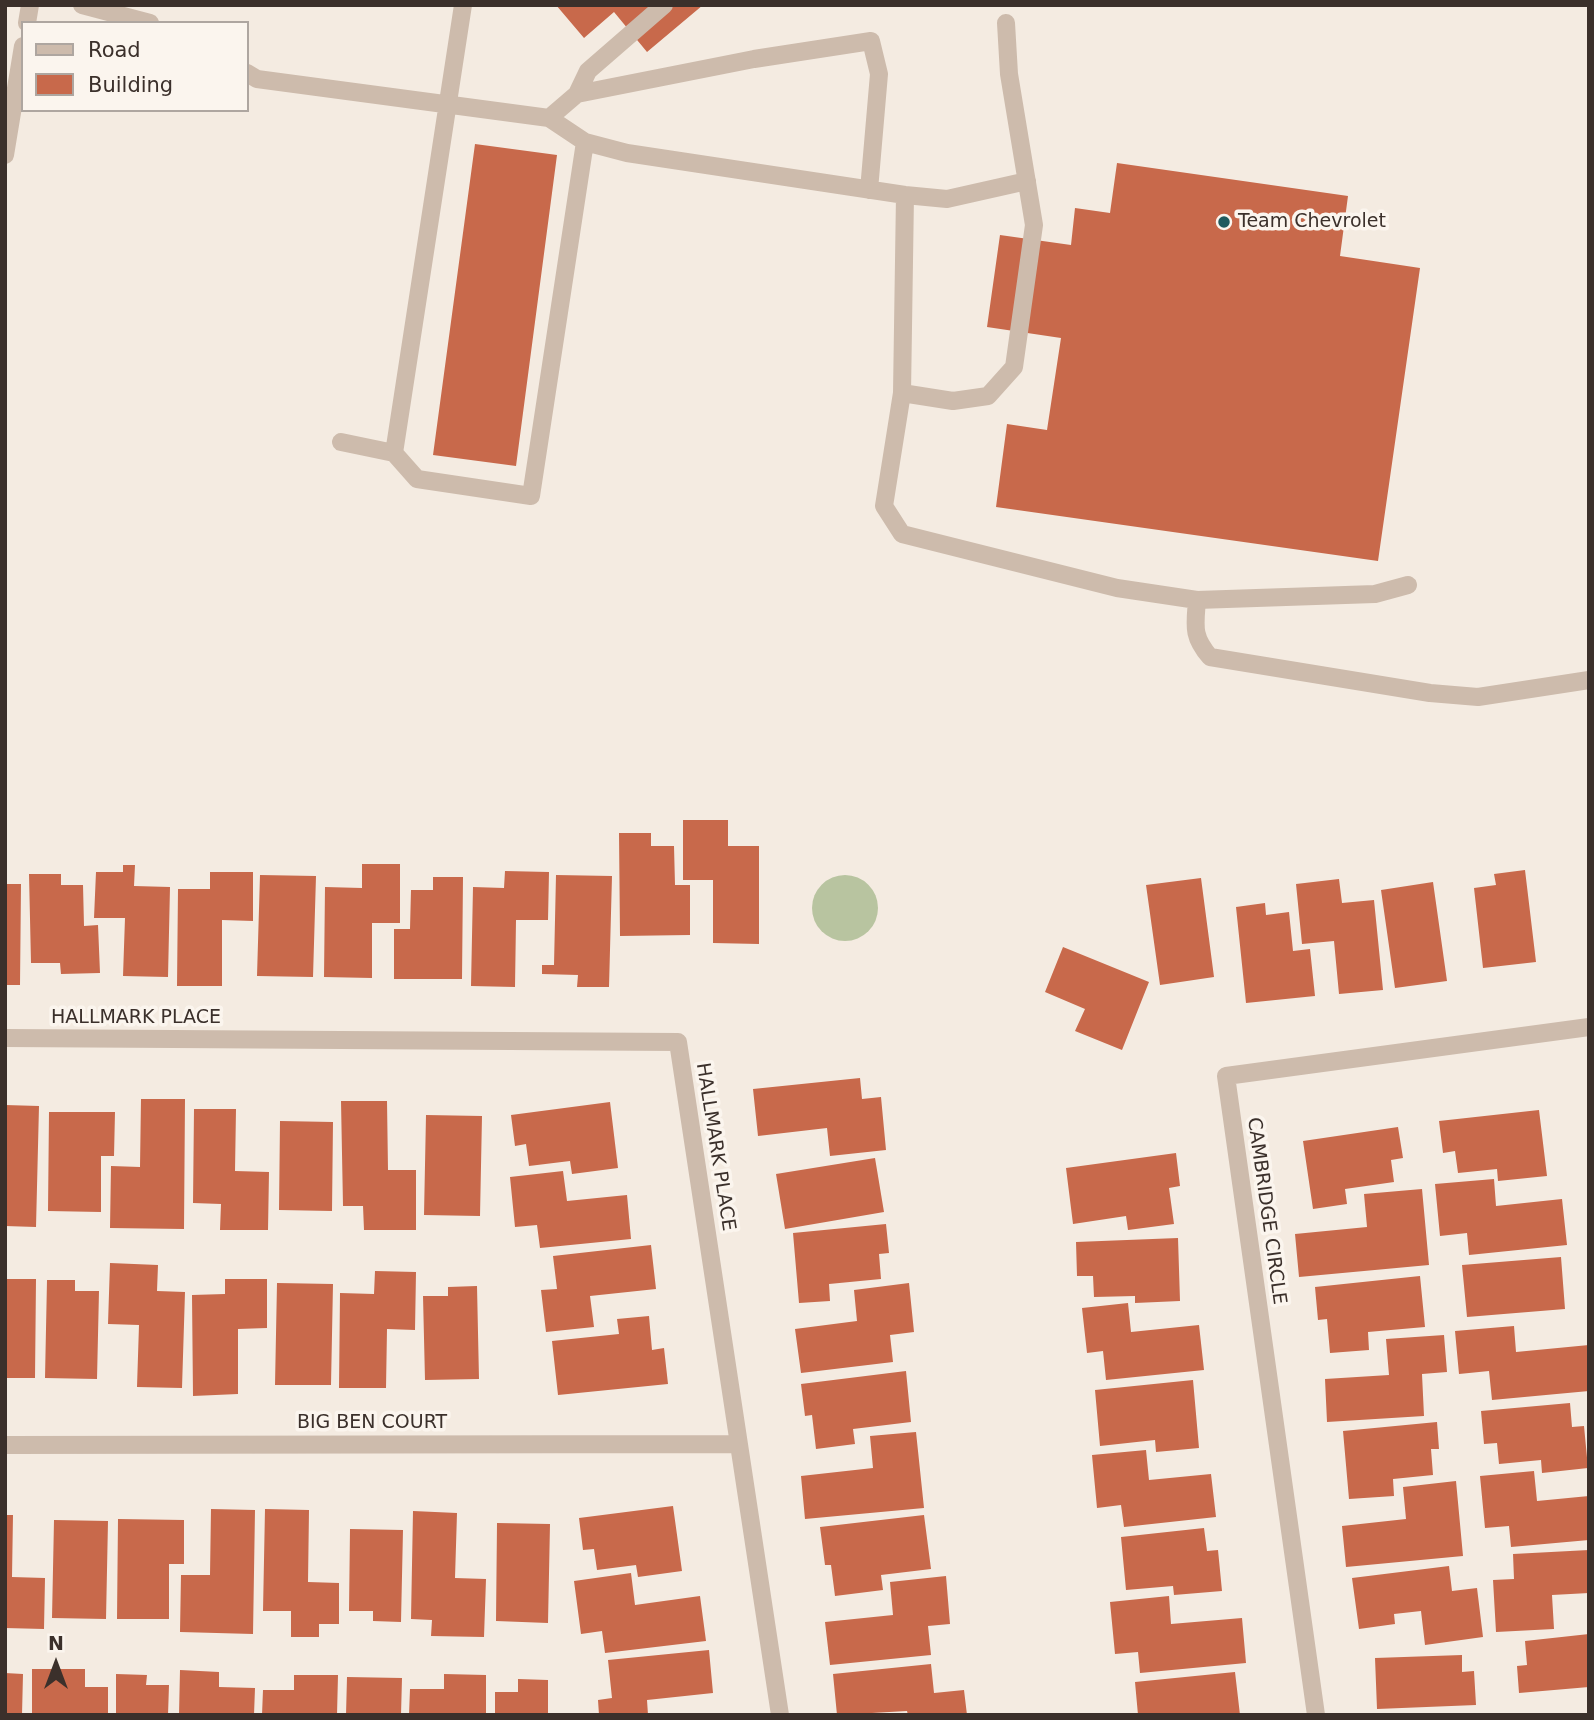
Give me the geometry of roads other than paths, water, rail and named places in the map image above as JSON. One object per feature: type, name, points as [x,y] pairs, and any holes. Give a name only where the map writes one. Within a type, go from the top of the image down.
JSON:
[{"type":"street","points":[[82,5],[142,21]]},
{"type":"street","points":[[129,5],[157,21]]},
{"type":"street","points":[[394,453],[463,5]]},
{"type":"street","points":[[549,118],[577,94],[588,71],[664,5]]},
{"type":"street","points":[[902,393],[953,401],[988,396],[1014,367],[1034,225],[1009,74],[1006,23]]},
{"type":"street","points":[[577,94],[871,41],[879,74],[869,190]]},
{"type":"street","points":[[5,155],[21,58]]},
{"type":"street","points":[[248,74],[257,79],[549,118],[584,142],[627,153],[905,195],[947,199],[1027,181]]},
{"type":"street","points":[[341,442],[394,453],[417,479],[531,496],[584,142]]},
{"type":"street","points":[[905,195],[902,393],[884,506],[902,534],[1117,588],[1197,600],[1375,594],[1408,585]]},
{"type":"street","points":[[1197,600],[1195,629],[1198,643],[1210,657],[1430,693],[1478,697],[1589,680]]},
{"type":"street","name":"CAMBRIDGE CIRCLE","points":[[1316,1715],[1226,1076],[1589,1027]]},
{"type":"street","name":"HALLMARK PLACE","points":[[5,1038],[678,1042],[780,1715]]},
{"type":"street","name":"BIG BEN COURT","points":[[5,1445],[739,1444]]},
{"type":"place","name":"Team Chevrolet","points":[[1224,222]]}]
